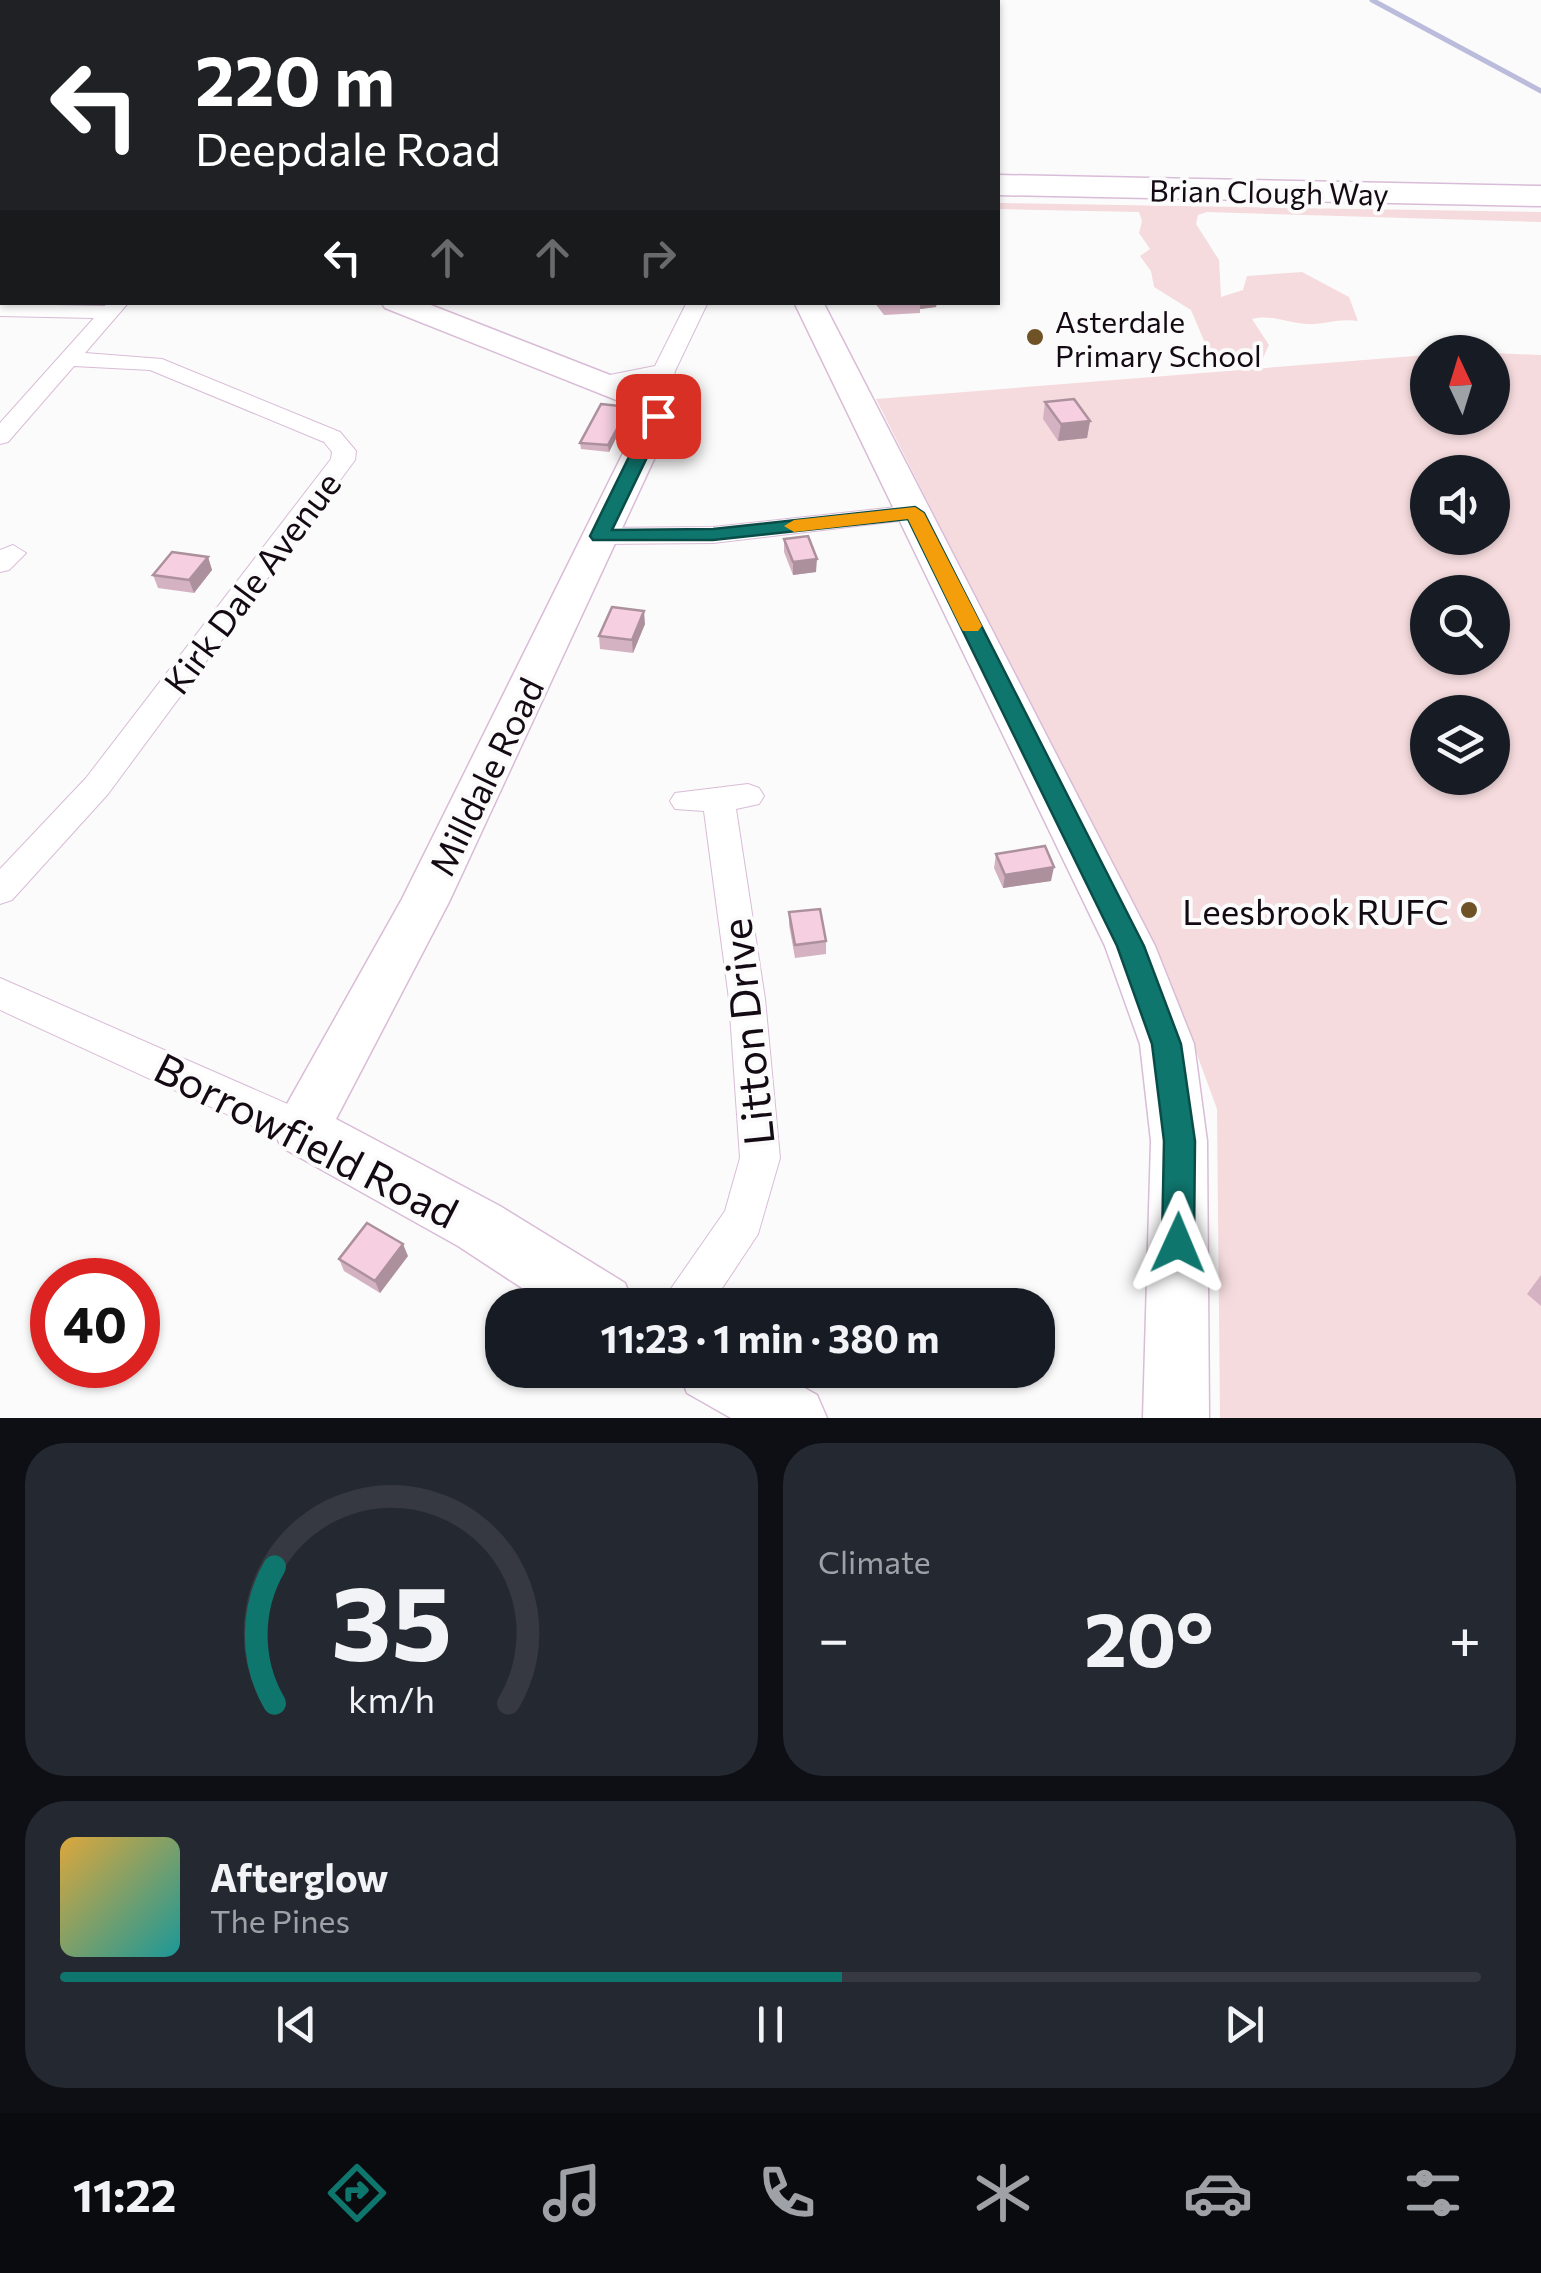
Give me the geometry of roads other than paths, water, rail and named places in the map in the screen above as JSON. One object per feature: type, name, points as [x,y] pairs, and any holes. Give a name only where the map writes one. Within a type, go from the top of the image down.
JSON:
[{"type":"highway","name":"Brian Clough Way","points":[[1000,185],[1541,196]]},
{"type":"highway","name":"Brian Clough Way","points":[[1000,198],[1541,207]]},
{"type":"street","points":[[411,305],[640,398],[658,416]]},
{"type":"street","points":[[658,416],[664,370],[696,305]]},
{"type":"street","points":[[810,305],[1130,946],[1167,1044],[1180,1141],[1176,1418]]},
{"type":"street","points":[[0,310],[114,307]]},
{"type":"street","points":[[0,437],[114,307]]},
{"type":"street","name":"Kirk Dale Avenue","points":[[0,892],[98,786],[343,460],[344,451],[332,437],[171,370],[141,362],[68,359]]},
{"type":"street","points":[[604,384],[664,370]]},
{"type":"street","name":"Milldale Road","points":[[300,1129],[359,1030],[425,902],[658,416]]},
{"type":"street","points":[[600,536],[713,534],[915,513]]},
{"type":"street","name":"Litton Drive","points":[[697,1288],[744,1220],[760,1158],[747,999],[717,798]]},
{"type":"street","name":"Borrowfield Road","points":[[0,993],[300,1129],[479,1226],[576,1288]]},
{"type":"street","points":[[742,1388],[794,1418]]},
{"type":"waterway","points":[[1372,0],[1541,91]]},
{"type":"place","name":"Asterdale Primary School","points":[[1035,337]]},
{"type":"place","name":"Leesbrook RUFC","points":[[1469,910]]}]
